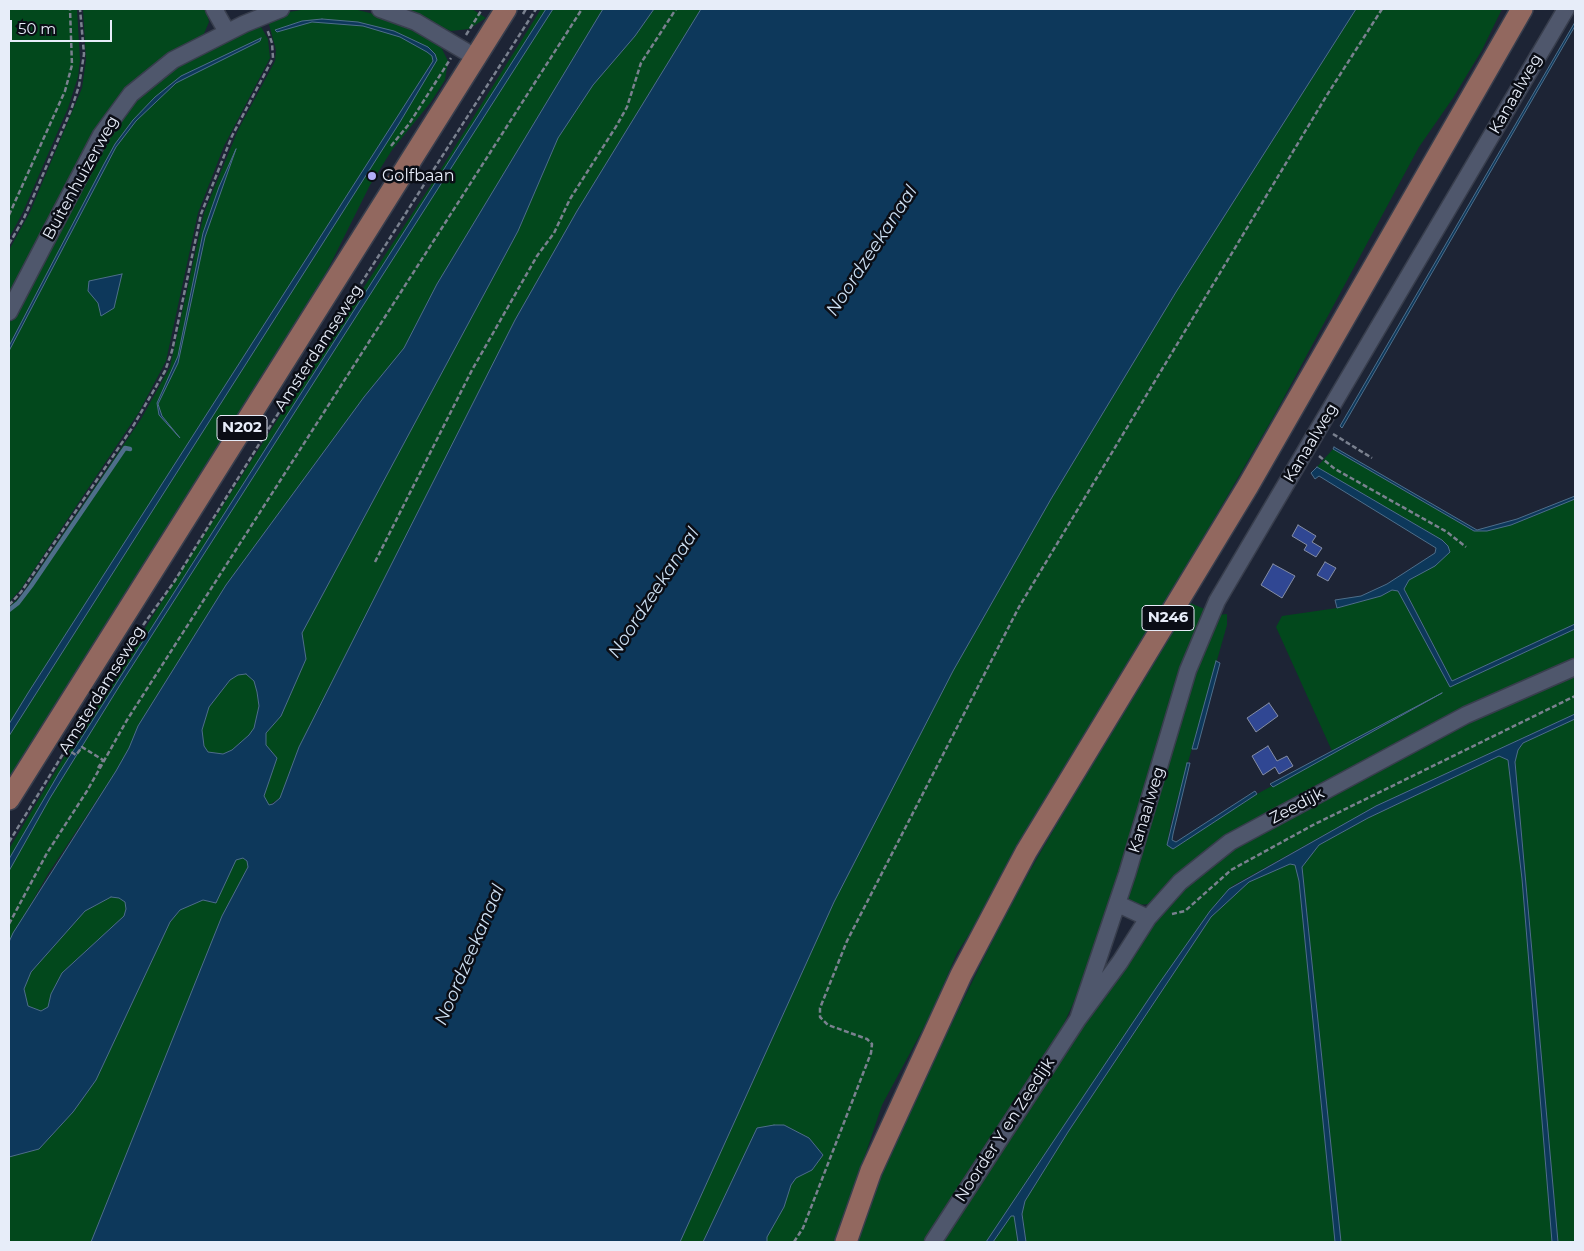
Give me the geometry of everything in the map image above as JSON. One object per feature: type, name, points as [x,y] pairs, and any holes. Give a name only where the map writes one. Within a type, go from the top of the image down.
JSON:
[{"type":"main road","name":"Amsterdamseweg","points":[[9,799],[467,52],[506,9]]},
{"type":"main road","name":"N246","points":[[846,1242],[871,1171],[961,975],[1026,852],[1248,486],[1522,9]]},
{"type":"street","points":[[214,9],[226,32]]},
{"type":"street","name":"Buitenhuizerweg","points":[[9,312],[101,135],[120,107],[157,71],[226,32],[281,9]]},
{"type":"street","points":[[380,9],[416,22],[467,52]]},
{"type":"street","name":"Kanaalweg","points":[[1078,1019],[1118,904],[1196,653],[1217,601],[1566,9]]},
{"type":"street","name":"Zeedijk","points":[[1078,1019],[1120,962],[1148,918],[1180,882],[1230,842],[1466,715],[1575,667]]},
{"type":"street","points":[[1118,904],[1148,918]]},
{"type":"street","name":"Noorder Y en Zeedijk","points":[[933,1242],[1078,1019]]},
{"type":"path","points":[[9,215],[65,91],[72,64],[70,9]]},
{"type":"path","points":[[9,244],[28,209],[79,86],[84,54],[80,9]]},
{"type":"path","name":"Amsterdamseweg","points":[[9,842],[136,635],[174,582],[274,420],[536,9]]},
{"type":"path","points":[[9,924],[47,853],[87,791],[127,720],[582,9]]},
{"type":"path","points":[[375,562],[472,370],[537,256],[554,233],[570,199],[627,108],[641,63],[676,9]]},
{"type":"path","points":[[794,1242],[803,1228],[871,1053],[872,1044],[867,1039],[828,1024],[820,1017],[820,1008],[847,941],[1019,607],[1327,94],[1382,9]]},
{"type":"path","points":[[391,146],[467,52],[481,11]]},
{"type":"path","points":[[9,605],[21,592],[132,428],[165,371],[172,350],[201,214],[232,136],[273,58],[270,38],[262,16]]},
{"type":"path","points":[[1320,427],[1372,458]]},
{"type":"path","points":[[1309,446],[1335,469],[1447,532],[1466,547]]},
{"type":"path","points":[[1148,918],[1185,911],[1232,870],[1296,834],[1575,696]]},
{"type":"path","points":[[65,748],[76,755],[82,747],[103,760],[98,768]]},
{"type":"green space","points":[[9,9],[77,9],[80,60],[78,77],[68,108],[23,212],[9,238]]},
{"type":"green space","points":[[83,9],[206,9],[209,22],[203,36],[146,73],[9,299],[9,250],[30,212],[82,88],[86,60]]},
{"type":"green space","points":[[307,9],[358,10],[397,20],[435,41],[441,47],[448,61],[445,80],[431,102],[392,150],[370,185],[325,275],[9,783],[9,607],[21,596],[141,419],[170,367],[204,213],[238,130],[275,61],[276,50],[268,21],[289,12]]},
{"type":"green space","points":[[400,9],[472,9],[486,18],[469,29],[451,31]]},
{"type":"green space","points":[[541,9],[603,9],[437,284],[404,348],[364,397],[226,585],[138,726],[129,748],[116,771],[48,874],[9,942],[9,849],[76,737],[295,392],[429,188]]},
{"type":"green space","points":[[654,9],[701,9],[577,211],[515,320],[299,747],[280,798],[269,805],[264,796],[277,758],[266,745],[266,733],[281,716],[306,659],[302,633],[518,231],[558,138],[593,85],[635,36]]},
{"type":"green space","points":[[1356,9],[1502,9],[1482,50],[1453,98],[1419,147],[1275,414],[997,891],[957,953],[931,1014],[882,1105],[836,1242],[767,1242],[767,1237],[784,1207],[791,1185],[796,1178],[812,1170],[823,1155],[809,1138],[784,1125],[757,1128],[703,1242],[680,1242],[834,902],[953,671],[1051,499],[1176,292]]},
{"type":"green space","points":[[260,25],[268,39],[270,58],[224,146],[198,213],[166,361],[139,412],[21,589],[9,602],[9,324],[93,161],[122,113],[168,70]]},
{"type":"green space","points":[[1333,449],[1474,531],[1487,531],[1511,525],[1575,499],[1575,624],[1452,681],[1404,589],[1409,580],[1417,576],[1448,546],[1442,540],[1317,467]]},
{"type":"green space","points":[[1392,590],[1398,591],[1404,600],[1450,687],[1575,629],[1575,660],[1269,813],[1149,904],[1137,905],[1130,902],[1126,893],[1199,656],[1218,615],[1227,614],[1227,625],[1171,822],[1167,845],[1173,849],[1257,794],[1442,694],[1332,751],[1276,627],[1282,616],[1337,608],[1381,596]]},
{"type":"green space","points":[[1186,601],[1209,611],[1103,929],[1084,980],[1061,1030],[928,1242],[851,1242],[910,1108],[1010,905]]},
{"type":"green space","points":[[1575,672],[1575,714],[1376,806],[1232,886],[1210,911],[986,1242],[939,1242],[1109,984],[1166,908],[1194,877],[1225,852],[1400,756]]},
{"type":"green space","points":[[246,674],[254,681],[257,692],[259,706],[254,728],[232,750],[223,754],[208,752],[204,746],[202,730],[209,707],[230,680],[238,675]]},
{"type":"green space","points":[[1575,719],[1575,1242],[1558,1242],[1515,762],[1518,750],[1523,743]]},
{"type":"green space","points":[[1499,756],[1508,760],[1522,879],[1552,1242],[1341,1242],[1302,867],[1319,845],[1368,818]]},
{"type":"green space","points":[[243,858],[247,861],[248,867],[222,916],[91,1242],[9,1242],[9,1157],[39,1149],[73,1112],[96,1080],[170,922],[180,910],[203,900],[216,903],[236,860]]},
{"type":"green space","points":[[1290,864],[1295,865],[1299,881],[1335,1242],[1026,1242],[1022,1214],[1025,1201],[1068,1132],[1211,917],[1249,882]]},
{"type":"green space","points":[[111,897],[119,898],[125,902],[124,916],[62,973],[51,994],[48,1007],[41,1011],[28,1006],[24,989],[31,972],[85,911]]},
{"type":"green space","points":[[1011,1216],[1015,1216],[1018,1242],[993,1242]]},
{"type":"water","points":[[546,9],[553,9],[120,685],[50,798],[9,871],[9,859],[59,773]]},
{"type":"water","name":"Noordzeekanaal","points":[[603,9],[654,9],[635,36],[593,85],[558,138],[518,231],[302,633],[306,659],[281,716],[266,733],[266,745],[277,758],[264,796],[269,805],[280,798],[299,747],[515,320],[577,211],[701,9],[1356,9],[1176,292],[1051,499],[953,671],[834,902],[680,1242],[91,1242],[222,916],[248,867],[247,861],[243,858],[236,860],[216,903],[203,900],[180,910],[170,922],[96,1080],[73,1112],[39,1149],[9,1157],[9,942],[116,771],[129,748],[138,726],[226,585],[364,397],[404,348],[437,284]],"holes":[[[246,674],[254,681],[257,692],[259,706],[254,728],[232,750],[223,754],[208,752],[204,746],[202,730],[209,707],[230,680],[238,675]],[[111,897],[119,898],[125,902],[124,916],[62,973],[51,994],[48,1007],[41,1011],[28,1006],[24,989],[31,972],[85,911]]]},
{"type":"water","points":[[322,19],[358,22],[394,31],[428,47],[435,54],[437,60],[400,122],[9,736],[9,724],[28,693],[433,61],[432,56],[427,52],[400,37],[363,26],[312,22],[277,32],[275,30],[302,21]]},
{"type":"water","points":[[1575,22],[1575,26],[1342,428],[1340,426]]},
{"type":"water","points":[[261,38],[260,41],[176,83],[136,121],[116,147],[9,351],[9,346],[104,164],[115,144],[133,120],[155,97],[181,76]]},
{"type":"water","points":[[236,149],[205,237],[178,363],[158,404],[162,416],[180,438],[159,415],[157,403],[178,356],[203,233],[219,187]]},
{"type":"water","points":[[122,274],[114,308],[101,316],[98,303],[88,291],[89,281]]},
{"type":"water","points":[[1334,447],[1477,530],[1517,519],[1575,496],[1575,499],[1511,525],[1487,531],[1474,531],[1333,449]]},
{"type":"water","points":[[1317,467],[1442,540],[1448,546],[1450,552],[1435,566],[1409,580],[1404,589],[1452,681],[1575,624],[1575,629],[1450,687],[1398,591],[1392,590],[1381,596],[1337,608],[1335,600],[1361,596],[1387,584],[1435,553],[1436,548],[1319,476],[1315,479],[1311,473]]},
{"type":"water","points":[[1216,661],[1220,663],[1197,749],[1192,749]]},
{"type":"water","points":[[1442,693],[1273,787],[1270,784],[1332,751]]},
{"type":"water","points":[[1575,714],[1575,719],[1523,743],[1518,750],[1515,762],[1558,1242],[1552,1242],[1522,879],[1508,760],[1499,756],[1368,818],[1319,845],[1302,867],[1341,1242],[1335,1242],[1299,881],[1295,865],[1290,864],[1249,882],[1211,917],[1068,1132],[1025,1201],[1022,1214],[1026,1242],[1018,1242],[1014,1216],[1011,1216],[993,1242],[986,1242],[1158,985],[1210,911],[1229,889],[1376,806]]},
{"type":"water","points":[[1187,763],[1190,763],[1172,840],[1176,842],[1255,791],[1257,794],[1173,849],[1167,845]]},
{"type":"water","points":[[784,1125],[809,1138],[823,1155],[812,1170],[796,1178],[791,1185],[784,1207],[767,1237],[767,1242],[703,1242],[757,1128]]},
{"type":"building","points":[[1298,525],[1316,536],[1312,542],[1322,548],[1316,557],[1304,550],[1307,545],[1292,536]]},
{"type":"building","points":[[1325,562],[1336,568],[1328,581],[1317,575]]},
{"type":"building","points":[[1273,564],[1295,576],[1282,598],[1261,585]]},
{"type":"building","points":[[1269,703],[1278,716],[1256,732],[1247,718]]},
{"type":"building","points":[[1268,746],[1277,761],[1287,756],[1293,766],[1279,774],[1275,767],[1263,775],[1252,756]]},
{"type":"waterway","points":[[9,610],[18,603],[31,586],[125,448],[130,449]]},
{"type":"place","name":"Golfbaan","points":[[372,176]]}]
